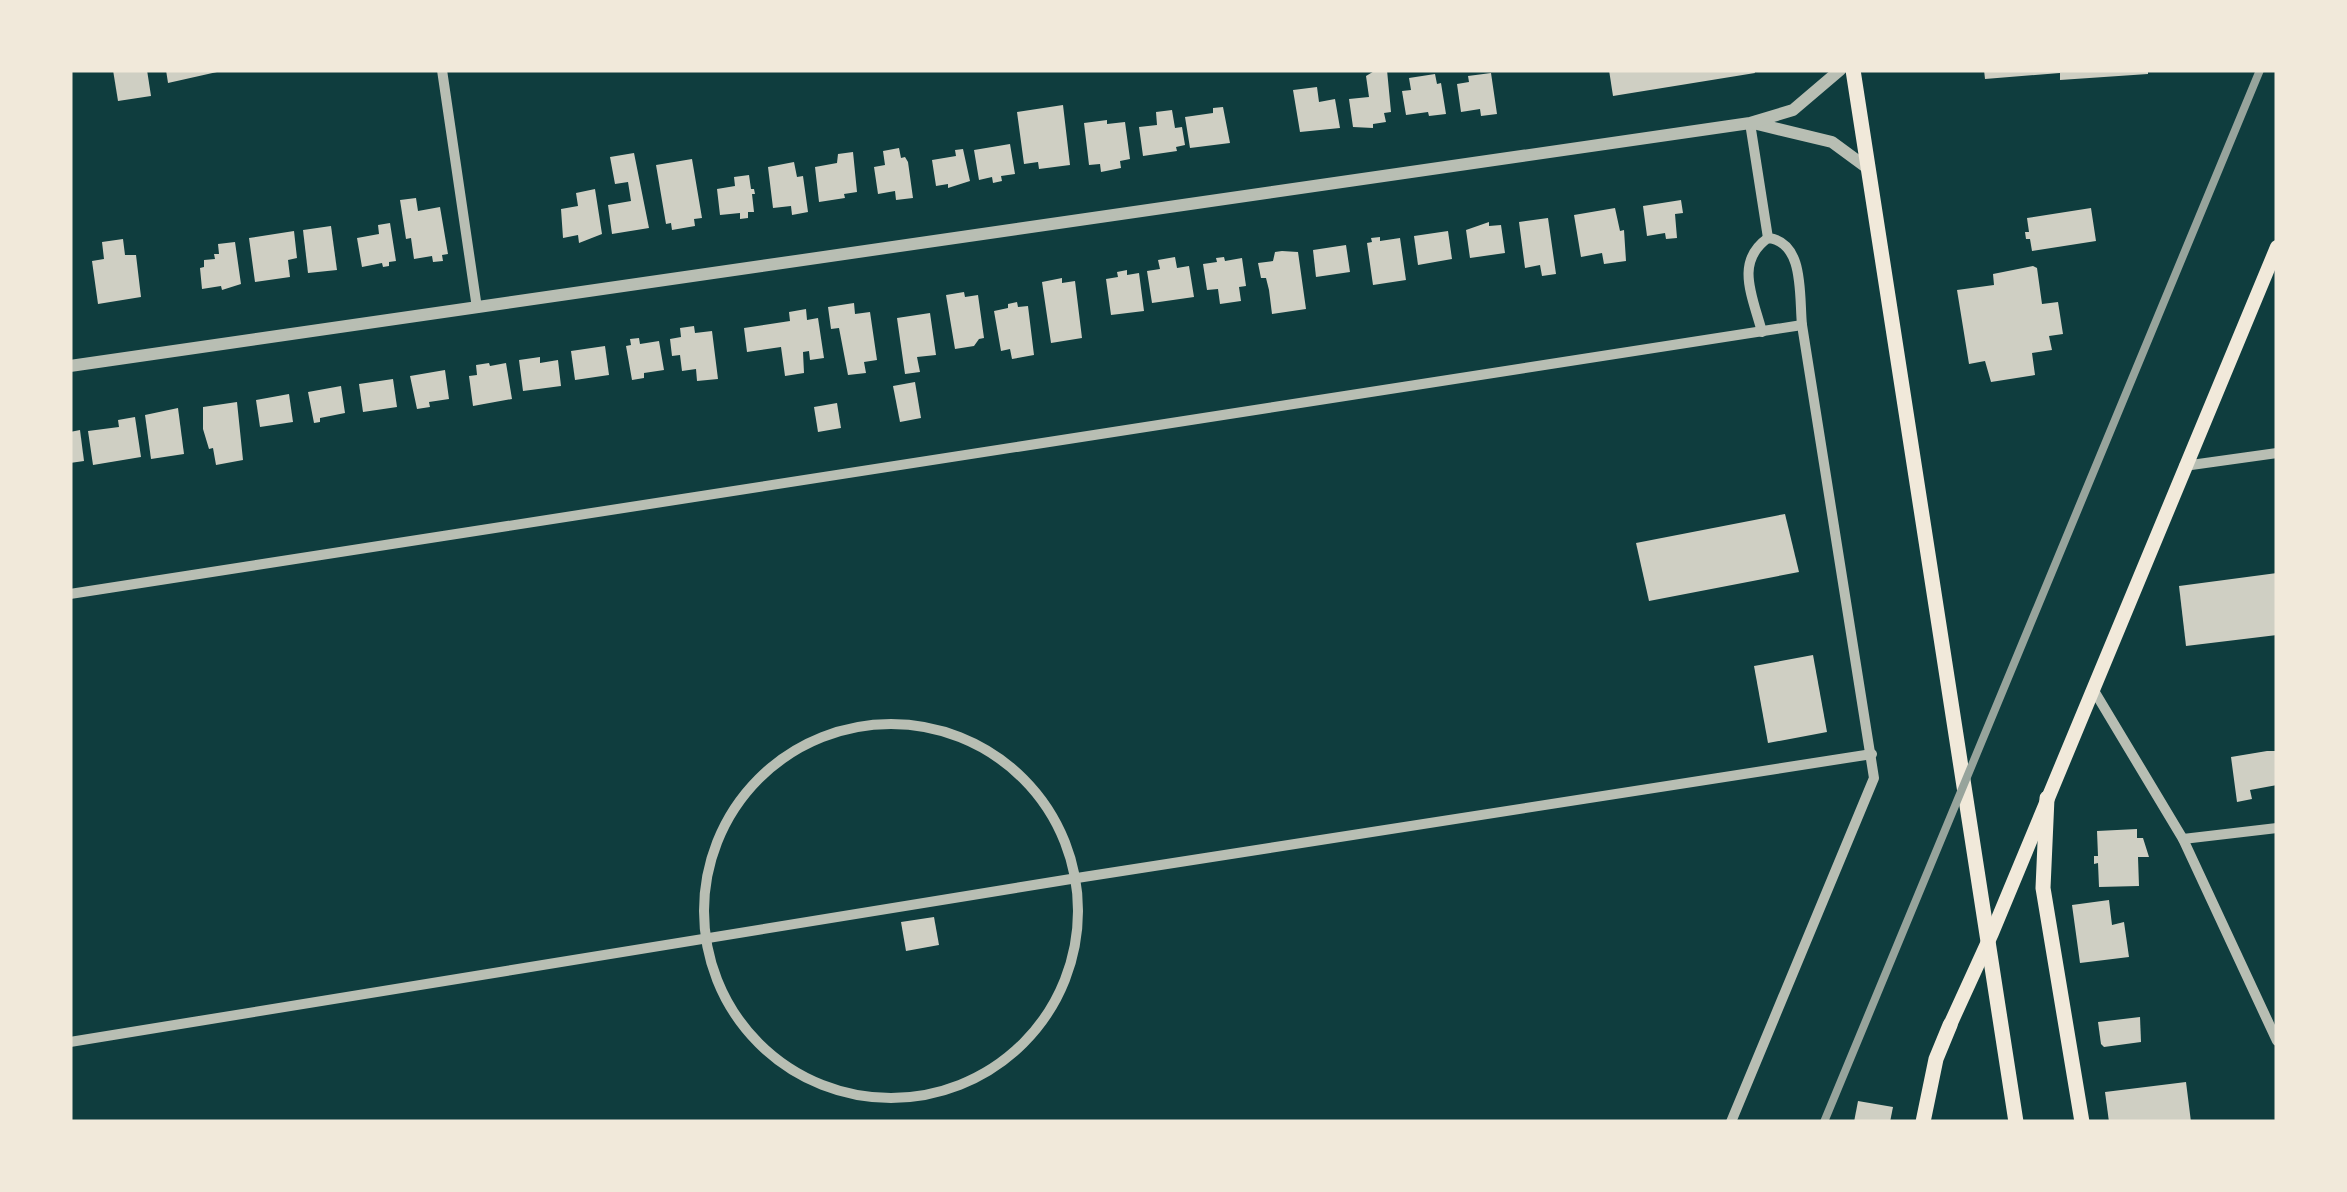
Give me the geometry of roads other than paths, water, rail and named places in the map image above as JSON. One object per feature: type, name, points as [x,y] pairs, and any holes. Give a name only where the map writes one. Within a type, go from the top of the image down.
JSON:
[{"type":"main road","points":[[1853,70],[2016,1122]]},
{"type":"main road","points":[[1923,1122],[1936,1059],[1950,1024],[1992,933],[2277,247]]},
{"type":"main road","points":[[2047,798],[2043,888],[2082,1122]]},
{"type":"street","points":[[442,70],[477,308]]},
{"type":"street","points":[[70,366],[1750,123],[1793,110],[1840,70]]},
{"type":"street","points":[[1750,123],[1832,142],[1866,167]]},
{"type":"street","points":[[1750,123],[1768,238]]},
{"type":"street","points":[[1731,1122],[1874,778],[1793,251],[1781,240],[1768,238],[1754,248],[1747,266],[1762,332]]},
{"type":"street","points":[[70,594],[1802,325]]},
{"type":"street","points":[[2184,466],[2277,454]]},
{"type":"street","points":[[2092,688],[2183,839],[2277,1041]]},
{"type":"street","points":[[894,722],[958,734],[1014,766],[1055,817],[1077,878],[1078,938],[1060,995],[1025,1043],[977,1079],[920,1098],[861,1098],[804,1079],[756,1044],[721,996],[704,939],[706,874],[729,813],[772,764],[829,732],[894,722]]},
{"type":"street","points":[[70,1042],[1077,878],[1872,754]]},
{"type":"street","points":[[2183,839],[2277,828]]},
{"type":"railway","points":[[1824,1122],[2260,70]]}]
